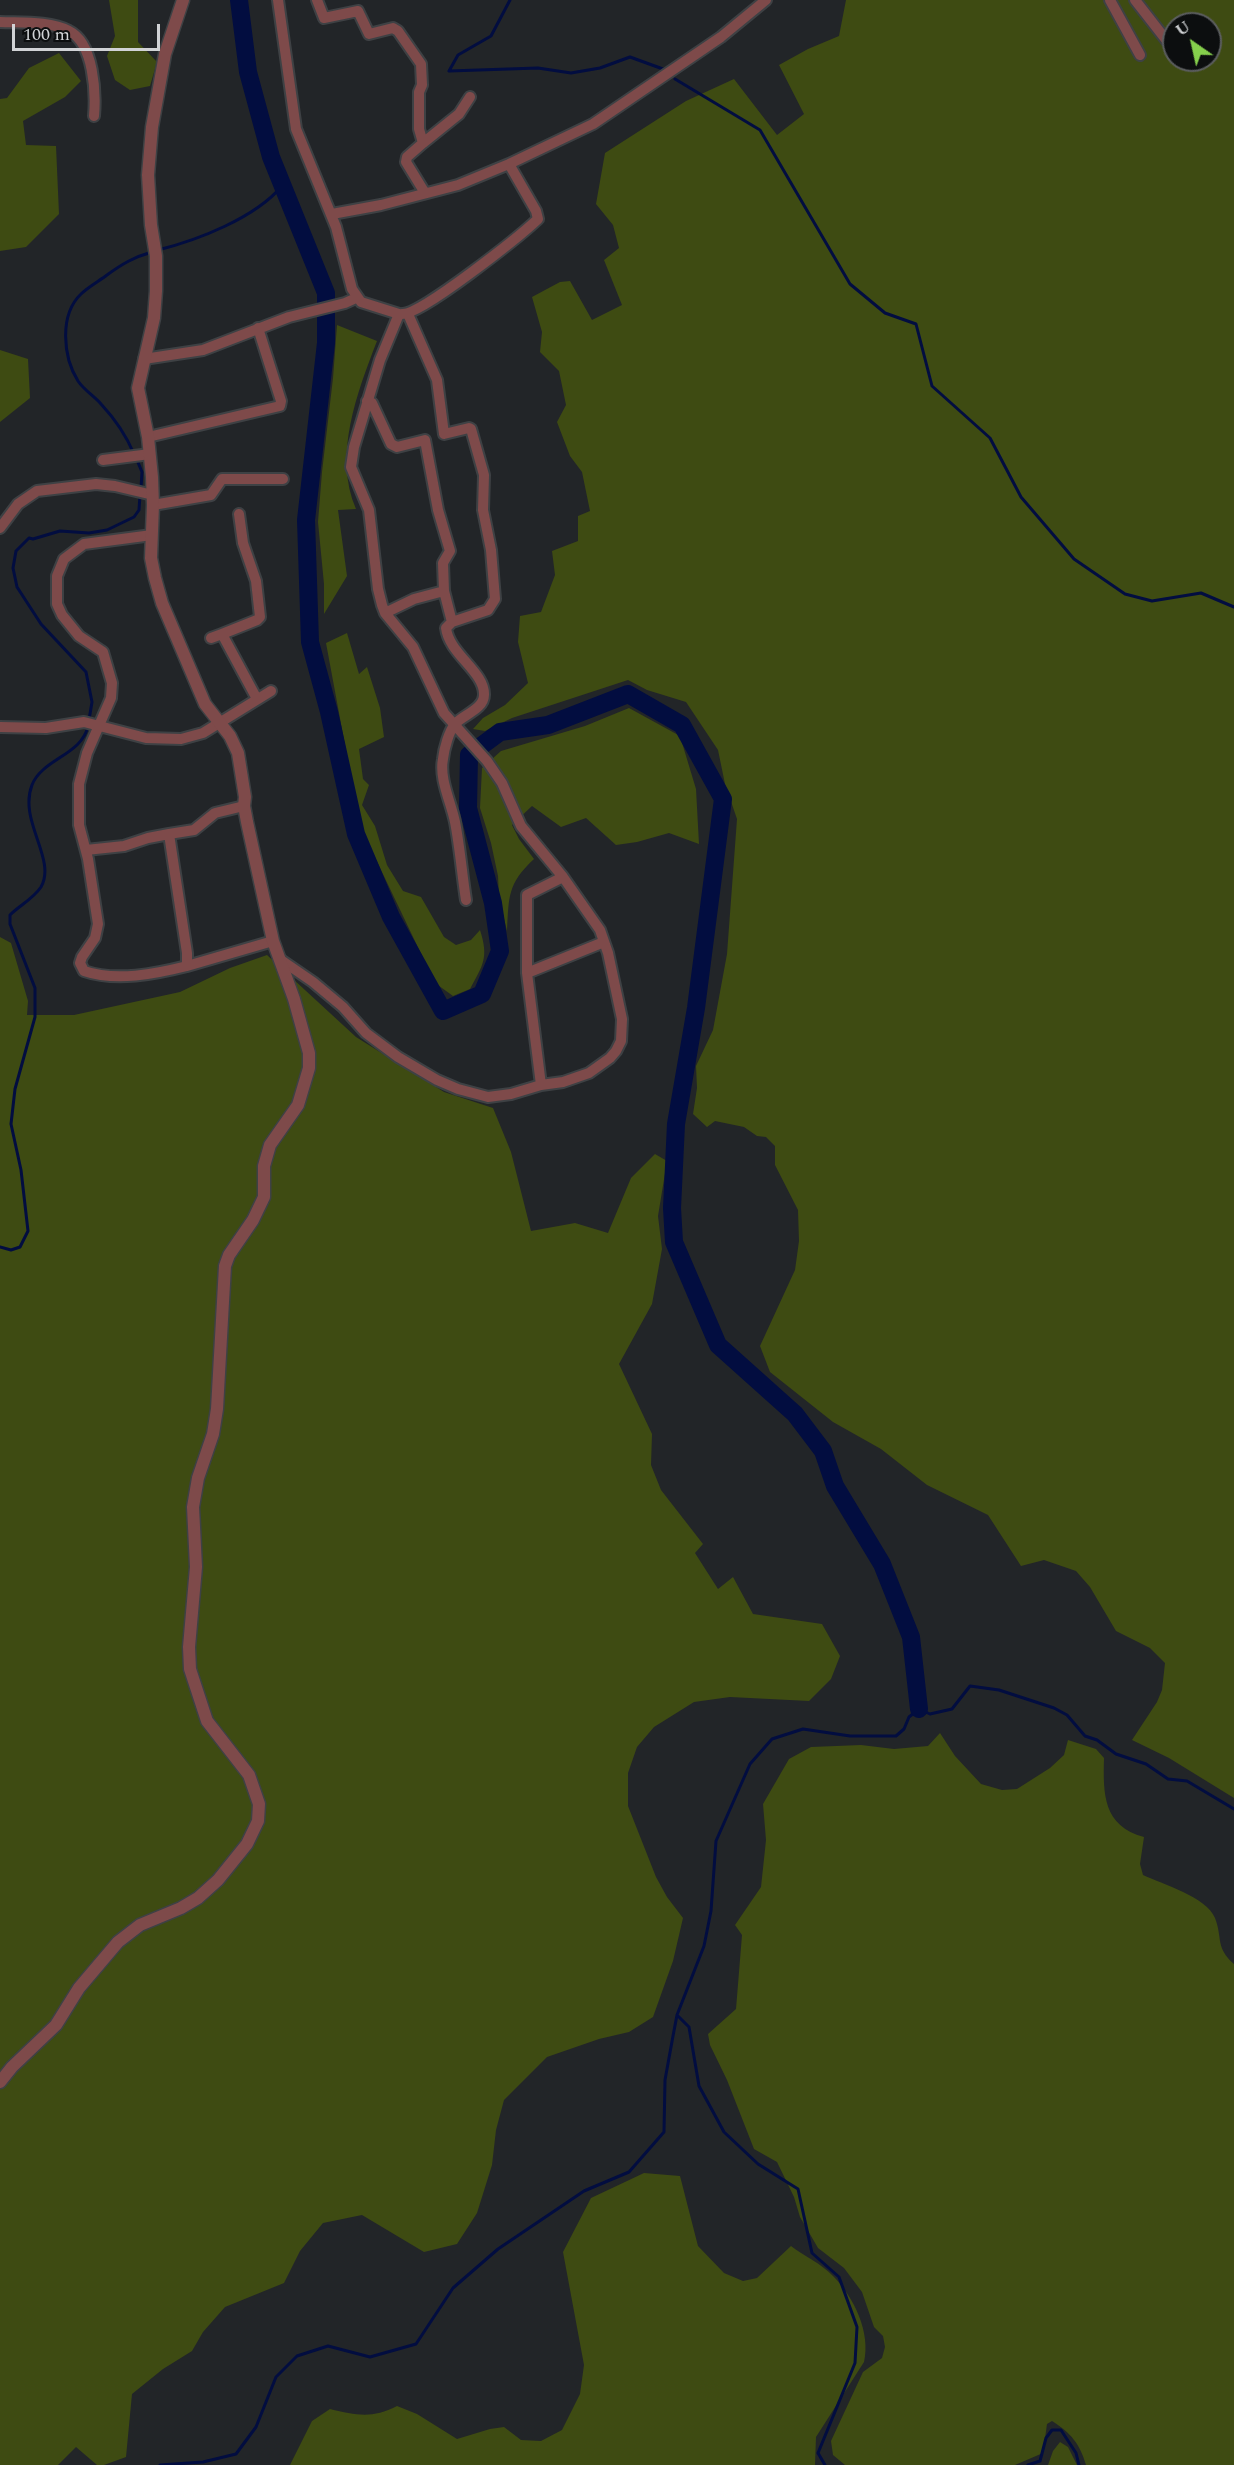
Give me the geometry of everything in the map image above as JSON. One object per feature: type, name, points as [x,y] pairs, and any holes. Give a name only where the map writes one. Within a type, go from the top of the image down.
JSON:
[{"type":"street","points":[[0,2082],[12,2067],[56,2025],[90,1972],[118,1941],[140,1925],[181,1908],[198,1898],[218,1880],[247,1844],[258,1821],[259,1804],[249,1775],[207,1721],[190,1669],[189,1647],[196,1567],[193,1507],[198,1478],[213,1434],[217,1409],[225,1266],[228,1255],[253,1220],[261,1204],[265,1188],[264,1166],[270,1144],[298,1105],[309,1068],[309,1053],[281,960],[273,941],[244,806],[246,797],[238,753],[230,736],[205,704],[162,603],[151,558],[152,535],[146,454],[148,437],[138,388],[154,318],[156,256],[148,175],[152,127],[165,54],[183,0]]},
{"type":"street","points":[[278,0],[296,129],[332,214],[347,276],[356,298],[368,305],[403,314],[437,380],[444,434]]},
{"type":"street","points":[[317,0],[324,18],[358,11],[369,34],[393,28],[407,42],[421,64],[419,129],[423,143]]},
{"type":"street","points":[[332,214],[458,185],[508,164],[609,114],[722,37],[766,0]]},
{"type":"street","points":[[1110,0],[1140,56]]},
{"type":"street","points":[[1135,0],[1162,35]]},
{"type":"street","points":[[0,22],[67,29],[74,34],[91,64],[95,81],[93,116]]},
{"type":"street","points":[[425,194],[406,162],[407,157],[459,114],[470,97]]},
{"type":"street","points":[[281,960],[313,982],[381,1046],[437,1080],[458,1089],[488,1097],[563,1082],[589,1072],[600,1066],[616,1051],[621,1041],[622,1019],[600,930],[563,877],[521,826],[502,783],[487,761],[444,713],[413,647],[385,613],[378,589],[369,510],[351,467],[354,447],[380,360],[403,314],[455,283],[538,219],[536,211],[508,164]]},
{"type":"street","points":[[144,358],[190,353],[258,328],[356,298]]},
{"type":"street","points":[[148,437],[279,406],[281,401],[258,328]]},
{"type":"street","points":[[367,401],[372,403],[391,444],[397,447],[469,428],[475,439],[484,475],[483,510],[491,550],[495,599],[488,610],[452,622],[446,628],[448,638],[482,685],[484,696],[481,704],[455,724],[442,760],[455,822],[466,900]]},
{"type":"street","points":[[424,440],[438,510],[450,551],[443,564],[444,591],[452,622]]},
{"type":"street","points":[[103,460],[146,454]]},
{"type":"street","points":[[0,528],[18,504],[37,491],[96,484],[148,497],[211,495],[222,479],[282,479]]},
{"type":"street","points":[[239,514],[243,543],[256,581],[260,617],[217,636],[257,699]]},
{"type":"street","points":[[152,535],[84,544],[64,559],[57,576],[57,604],[62,615],[79,636],[103,652],[110,671],[111,698],[92,723],[79,783],[79,825],[86,850],[98,933],[81,957],[81,968],[90,973],[105,975],[142,975],[187,966],[273,941]]},
{"type":"street","points":[[385,613],[414,599],[444,591]]},
{"type":"street","points":[[0,727],[46,728],[92,723],[146,738],[166,740],[192,737],[220,723],[271,691]]},
{"type":"street","points":[[86,850],[124,846],[148,838],[194,830],[215,813],[244,806]]},
{"type":"street","points":[[169,834],[187,966]]},
{"type":"street","points":[[541,1085],[527,973],[527,895],[563,877]]},
{"type":"street","points":[[527,973],[604,942]]},
{"type":"green space","points":[[109,0],[138,0],[138,42],[157,62],[150,86],[130,90],[115,80],[107,56],[115,36]]},
{"type":"green space","points":[[846,0],[1234,0],[1234,1798],[1169,1758],[1132,1740],[1157,1702],[1162,1690],[1165,1663],[1150,1648],[1116,1631],[1090,1587],[1076,1571],[1044,1560],[1021,1566],[988,1515],[927,1485],[881,1449],[833,1422],[770,1372],[760,1346],[795,1270],[799,1241],[798,1210],[775,1165],[775,1146],[766,1137],[757,1136],[744,1127],[715,1121],[707,1127],[693,1114],[697,1088],[696,1066],[713,1030],[727,954],[737,819],[725,784],[718,750],[686,702],[647,690],[628,680],[512,718],[485,731],[473,729],[483,718],[505,705],[528,683],[518,642],[520,616],[541,612],[555,575],[552,551],[578,541],[578,516],[590,511],[582,472],[570,456],[557,422],[566,405],[559,371],[540,352],[542,332],[532,297],[560,282],[570,281],[592,320],[622,305],[604,260],[619,248],[613,225],[596,204],[605,153],[686,101],[734,79],[777,135],[804,114],[779,65],[839,36]]},
{"type":"green space","points":[[59,53],[81,81],[65,97],[23,121],[26,145],[56,146],[59,214],[26,247],[0,251],[0,99],[7,98],[29,68]]},
{"type":"green space","points":[[337,325],[377,341],[350,424],[347,446],[349,488],[356,509],[338,510],[347,576],[324,614],[324,584],[318,522]]},
{"type":"green space","points":[[0,350],[28,359],[30,398],[0,422]]},
{"type":"green space","points":[[347,633],[359,674],[367,667],[380,708],[384,737],[359,749],[363,779],[369,785],[362,805],[375,826],[387,865],[403,891],[421,897],[444,937],[456,945],[471,940],[480,930],[483,940],[483,961],[470,989],[453,996],[435,983],[360,826],[326,643]]},
{"type":"green space","points":[[629,708],[680,736],[696,789],[699,844],[669,833],[616,845],[586,818],[561,827],[532,806],[512,825],[534,859],[519,876],[511,892],[507,931],[499,898],[498,876],[491,843],[480,808],[482,768],[501,751],[585,726]]},
{"type":"green space","points":[[0,937],[11,943],[28,1001],[27,1015],[74,1015],[180,992],[230,968],[267,955],[356,1037],[444,1092],[493,1108],[511,1152],[531,1231],[575,1223],[608,1233],[631,1178],[655,1154],[667,1161],[658,1216],[662,1249],[652,1304],[619,1364],[652,1434],[651,1465],[661,1490],[703,1544],[695,1553],[718,1589],[733,1577],[753,1614],[822,1624],[840,1656],[831,1679],[809,1701],[730,1697],[694,1702],[654,1727],[637,1747],[628,1773],[628,1806],[656,1877],[667,1897],[683,1918],[673,1961],[653,2017],[629,2032],[599,2039],[547,2057],[504,2100],[496,2130],[492,2165],[477,2213],[457,2244],[424,2252],[362,2215],[323,2223],[300,2251],[284,2283],[225,2307],[203,2332],[192,2351],[163,2369],[132,2394],[126,2457],[104,2465],[97,2465],[76,2447],[58,2465],[0,2465]]},
{"type":"green space","points":[[940,1733],[955,1756],[981,1784],[1002,1790],[1017,1789],[1050,1768],[1064,1755],[1068,1740],[1096,1749],[1104,1758],[1105,1796],[1113,1817],[1130,1832],[1144,1837],[1140,1864],[1143,1875],[1194,1898],[1210,1910],[1215,1918],[1224,1953],[1234,1964],[1234,2465],[1086,2465],[1074,2440],[1052,2421],[1047,2424],[1043,2453],[1015,2465],[845,2465],[833,2455],[831,2441],[863,2372],[882,2358],[885,2347],[883,2336],[874,2327],[862,2292],[844,2268],[818,2248],[800,2217],[794,2197],[777,2162],[754,2149],[727,2080],[710,2045],[708,2034],[736,2009],[742,1935],[735,1925],[761,1887],[766,1840],[763,1804],[789,1759],[811,1747],[861,1745],[894,1749],[928,1746]]},
{"type":"green space","points":[[644,2173],[680,2176],[698,2246],[724,2273],[743,2281],[757,2278],[791,2246],[829,2272],[848,2294],[863,2328],[866,2351],[864,2362],[816,2437],[815,2465],[290,2465],[312,2421],[330,2409],[364,2415],[380,2413],[397,2406],[417,2414],[457,2439],[504,2427],[521,2440],[541,2441],[562,2430],[580,2394],[584,2365],[563,2252],[591,2198]]},
{"type":"green space","points":[[1060,2442],[1068,2447],[1077,2465],[1048,2465],[1053,2451]]},
{"type":"waterway","points":[[239,0],[248,72],[271,157],[326,293],[326,343],[306,520],[310,642],[329,712],[356,834],[391,917],[443,1011],[482,994],[500,951],[493,903],[468,808],[469,755],[500,732],[548,725],[628,694],[682,725],[723,799],[696,1008],[676,1124],[672,1208],[674,1242],[718,1345],[795,1414],[823,1451],[835,1486],[882,1564],[911,1637],[919,1709]]},
{"type":"waterway","points":[[510,0],[491,36],[458,55],[449,71],[538,68],[571,73],[600,68],[630,57],[663,69]]},
{"type":"waterway","points":[[675,79],[760,130],[850,284],[885,313],[916,324],[932,386],[990,438],[1021,497],[1074,559],[1125,594],[1152,601],[1201,593],[1234,607]]},
{"type":"waterway","points":[[158,250],[208,234],[241,218],[271,198],[282,186]]},
{"type":"waterway","points":[[134,454],[111,415],[78,381],[69,360],[66,324],[74,303],[84,291],[123,264],[152,252]]},
{"type":"waterway","points":[[137,460],[142,472],[141,488]]},
{"type":"waterway","points":[[89,720],[92,702],[86,672],[41,624],[17,587],[13,568],[16,551],[29,538],[33,539],[60,531],[89,533],[107,530],[134,517],[139,510],[140,495]]},
{"type":"waterway","points":[[0,1247],[11,1250],[20,1247],[28,1231],[21,1170],[11,1124],[15,1089],[35,1017],[35,988],[10,924],[10,915],[38,891],[45,876],[29,799],[37,776],[78,744],[88,726]]},
{"type":"waterway","points":[[160,2465],[203,2462],[236,2454],[256,2427],[276,2377],[297,2356],[328,2346],[370,2357],[416,2344],[453,2288],[498,2249],[584,2191],[629,2172],[664,2132],[665,2080],[677,2015],[704,1946],[711,1911],[716,1841],[750,1764],[772,1739],[803,1729],[850,1736],[896,1736],[904,1729],[909,1717],[919,1709],[930,1714],[952,1709],[970,1686],[999,1690],[1054,1708],[1067,1715],[1085,1736],[1097,1740],[1116,1754],[1146,1764],[1168,1779],[1187,1781],[1234,1809]]},
{"type":"waterway","points":[[678,2016],[689,2027],[699,2086],[724,2132],[758,2164],[798,2189],[812,2253],[839,2277],[857,2327],[855,2363],[818,2453],[825,2465]]},
{"type":"waterway","points":[[1028,2465],[1040,2461],[1046,2438],[1052,2430],[1061,2430],[1076,2453],[1079,2465]]}]
